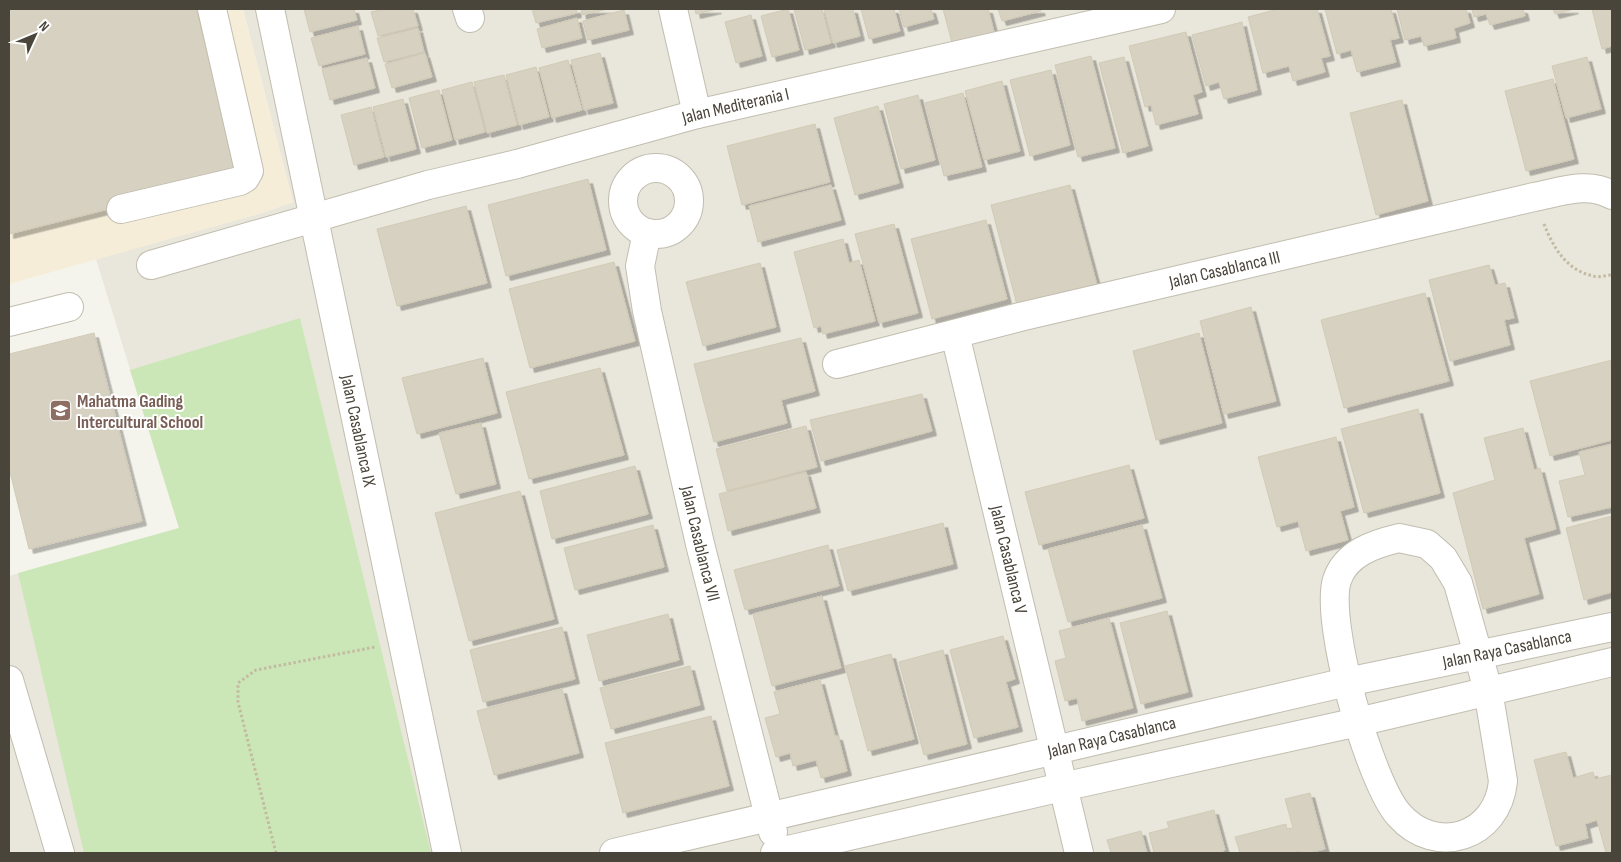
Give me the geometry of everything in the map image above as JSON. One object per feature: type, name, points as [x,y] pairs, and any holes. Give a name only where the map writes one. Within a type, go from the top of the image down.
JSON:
[{"type":"street","points":[[120,209],[240,181],[245,178],[248,171],[212,9]]},
{"type":"street","name":"Jalan Casablanca IX","points":[[270,9],[447,853]]},
{"type":"street","points":[[673,9],[697,114]]},
{"type":"street","name":"Jalan Mediterania I","points":[[151,265],[312,216],[697,114],[1162,9]]},
{"type":"street","name":"Jalan Casablanca III","points":[[836,364],[1024,316],[1534,197],[1586,187],[1602,189],[1612,195]]},
{"type":"street","name":"Jalan Casablanca VII","points":[[647,232],[640,266],[647,311],[698,535],[778,853]]},
{"type":"street","points":[[9,322],[68,306]]},
{"type":"street","name":"Jalan Casablanca V","points":[[955,334],[1052,749],[1079,853]]},
{"type":"street","points":[[1399,538],[1427,544],[1444,558],[1458,583],[1480,655],[1488,690],[1503,782],[1502,796],[1497,808],[1488,820],[1472,832],[1457,837],[1445,838],[1426,836],[1410,826],[1398,815],[1387,799],[1358,722],[1347,682],[1335,619],[1337,581],[1348,560],[1372,544],[1399,538]]},
{"type":"street","name":"Jalan Raya Casablanca","points":[[614,853],[1052,749],[1347,682],[1612,627]]},
{"type":"street","name":"Jalan Raya Casablanca","points":[[778,853],[1062,787],[1358,722],[1612,662]]},
{"type":"street","points":[[9,680],[60,853]]},
{"type":"path","points":[[1534,197],[1554,248],[1570,265],[1593,277],[1612,275]]},
{"type":"path","points":[[276,853],[238,702],[238,682],[256,670],[403,642]]},
{"type":"shaded area","points":[[9,9],[243,9],[293,202],[262,213],[9,284]]},
{"type":"shaded area","points":[[243,9],[1612,9],[1612,853],[9,853],[9,576],[179,528],[96,259],[262,213],[293,202]]},
{"type":"green space","points":[[300,318],[431,853],[84,853],[18,573],[179,528],[130,370]]},
{"type":"building","points":[[9,9],[196,9],[240,176],[9,234]]},
{"type":"building","points":[[304,9],[354,9],[357,20],[310,32]]},
{"type":"building","points":[[384,9],[413,9],[418,26],[378,36],[371,12]]},
{"type":"building","points":[[532,9],[576,9],[577,13],[536,23]]},
{"type":"building","points":[[581,9],[608,9],[582,15]]},
{"type":"building","points":[[695,9],[717,9],[696,14]]},
{"type":"building","points":[[788,9],[799,50],[772,57],[761,16]]},
{"type":"building","points":[[794,9],[822,9],[831,43],[805,50]]},
{"type":"building","points":[[824,9],[853,9],[860,36],[833,43]]},
{"type":"building","points":[[861,9],[894,9],[900,31],[869,39]]},
{"type":"building","points":[[899,9],[931,9],[934,19],[904,27]]},
{"type":"building","points":[[943,9],[988,9],[996,39],[954,50]]},
{"type":"building","points":[[998,9],[1040,9],[1041,11],[1002,21]]},
{"type":"building","points":[[1278,9],[1317,9],[1330,56],[1321,58],[1325,72],[1293,81],[1289,66],[1263,73],[1248,17]]},
{"type":"building","points":[[1325,9],[1391,9],[1399,38],[1390,40],[1396,62],[1357,72],[1351,50],[1337,54]]},
{"type":"building","points":[[1397,9],[1466,9],[1470,23],[1454,28],[1456,38],[1424,46],[1421,36],[1405,40]]},
{"type":"building","points":[[1472,9],[1523,9],[1525,16],[1490,25],[1486,14],[1474,17]]},
{"type":"building","points":[[1553,9],[1574,9],[1555,14]]},
{"type":"building","points":[[1592,9],[1612,9],[1612,46],[1602,49]]},
{"type":"building","points":[[624,10],[629,30],[588,40],[583,21]]},
{"type":"building","points":[[751,15],[762,56],[736,63],[725,22]]},
{"type":"building","points":[[577,18],[582,38],[542,48],[537,29]]},
{"type":"building","points":[[1242,22],[1257,90],[1224,99],[1219,82],[1206,86],[1192,35]]},
{"type":"building","points":[[358,26],[365,54],[319,66],[311,38]]},
{"type":"building","points":[[418,28],[424,52],[384,62],[377,38]]},
{"type":"building","points":[[1186,32],[1202,92],[1193,95],[1198,114],[1156,125],[1151,105],[1145,107],[1129,46]]},
{"type":"building","points":[[425,53],[432,77],[392,88],[385,64]]},
{"type":"building","points":[[600,53],[613,103],[584,110],[571,60]]},
{"type":"building","points":[[1091,56],[1115,148],[1078,157],[1055,65]]},
{"type":"building","points":[[1124,57],[1148,146],[1123,153],[1099,63]]},
{"type":"building","points":[[1587,57],[1601,109],[1566,118],[1552,66]]},
{"type":"building","points":[[367,58],[375,88],[330,100],[322,69]]},
{"type":"building","points":[[568,60],[582,110],[552,118],[539,68]]},
{"type":"building","points":[[536,67],[549,117],[519,125],[506,75]]},
{"type":"building","points":[[1051,70],[1070,145],[1030,156],[1010,80]]},
{"type":"building","points":[[504,75],[517,125],[487,133],[474,82]]},
{"type":"building","points":[[1553,79],[1574,159],[1526,171],[1505,91]]},
{"type":"building","points":[[1002,81],[1020,151],[984,160],[965,91]]},
{"type":"building","points":[[472,82],[485,132],[455,140],[442,90]]},
{"type":"building","points":[[439,90],[452,140],[422,148],[409,98]]},
{"type":"building","points":[[963,93],[982,167],[944,176],[925,103]]},
{"type":"building","points":[[918,95],[935,160],[901,169],[884,104]]},
{"type":"building","points":[[403,99],[416,149],[386,157],[373,107]]},
{"type":"building","points":[[1402,100],[1428,201],[1376,215],[1350,113]]},
{"type":"building","points":[[878,106],[899,183],[855,195],[834,118]]},
{"type":"building","points":[[371,107],[384,157],[354,165],[341,115]]},
{"type":"building","points":[[815,124],[830,182],[742,205],[727,146]]},
{"type":"building","points":[[588,179],[606,250],[506,276],[488,205]]},
{"type":"building","points":[[831,185],[841,220],[758,242],[749,206]]},
{"type":"building","points":[[1070,185],[1097,285],[1017,305],[991,205]]},
{"type":"building","points":[[466,206],[487,283],[397,306],[377,229]]},
{"type":"building","points":[[986,220],[1007,299],[932,319],[911,239]]},
{"type":"building","points":[[894,224],[918,313],[879,323],[855,234]]},
{"type":"building","points":[[843,239],[849,263],[859,260],[875,321],[823,334],[821,326],[814,328],[794,252]]},
{"type":"building","points":[[614,262],[635,341],[530,368],[509,289]]},
{"type":"building","points":[[760,263],[776,327],[703,346],[686,282]]},
{"type":"building","points":[[1489,265],[1495,285],[1505,283],[1514,318],[1504,320],[1510,345],[1450,361],[1429,280]]},
{"type":"building","points":[[1425,293],[1449,381],[1344,408],[1321,320]]},
{"type":"building","points":[[1251,307],[1276,401],[1224,414],[1200,321]]},
{"type":"building","name":"Mahatma Gading Intercultural School","points":[[94,333],[142,521],[29,549],[9,468],[9,354]]},
{"type":"building","points":[[1199,333],[1222,423],[1156,440],[1133,351]]},
{"type":"building","points":[[801,338],[815,391],[781,400],[787,423],[714,442],[694,364]]},
{"type":"building","points":[[483,358],[497,413],[417,434],[402,378]]},
{"type":"building","points":[[1612,360],[1612,440],[1550,456],[1530,381]]},
{"type":"building","points":[[600,368],[624,455],[529,479],[506,392]]},
{"type":"building","points":[[922,394],[932,431],[821,461],[810,420]]},
{"type":"building","points":[[1418,409],[1440,493],[1364,513],[1341,429]]},
{"type":"building","points":[[481,423],[496,484],[456,494],[439,433]]},
{"type":"building","points":[[806,426],[817,467],[727,491],[716,449]]},
{"type":"building","points":[[1523,428],[1534,470],[1540,468],[1556,529],[1524,538],[1539,594],[1483,609],[1453,493],[1495,480],[1484,438]]},
{"type":"building","points":[[1336,437],[1354,507],[1340,511],[1348,540],[1306,551],[1298,521],[1277,527],[1258,457]]},
{"type":"building","points":[[1612,444],[1612,507],[1568,517],[1559,481],[1585,475],[1579,452]]},
{"type":"building","points":[[1129,465],[1144,518],[1039,545],[1025,492]]},
{"type":"building","points":[[635,466],[648,514],[552,539],[540,491]]},
{"type":"building","points":[[806,472],[816,508],[728,531],[719,494]]},
{"type":"building","points":[[520,491],[554,619],[469,641],[435,513]]},
{"type":"building","points":[[1612,516],[1612,592],[1584,600],[1566,528]]},
{"type":"building","points":[[943,523],[953,564],[848,591],[837,550]]},
{"type":"building","points":[[653,525],[664,567],[575,590],[564,548]]},
{"type":"building","points":[[1142,525],[1162,598],[1068,622],[1048,549]]},
{"type":"building","points":[[828,545],[839,586],[745,610],[734,570]]},
{"type":"building","points":[[822,596],[841,668],[772,686],[753,614]]},
{"type":"building","points":[[1167,611],[1188,692],[1141,704],[1120,623]]},
{"type":"building","points":[[668,614],[679,660],[599,681],[587,635]]},
{"type":"building","points":[[1109,618],[1133,708],[1082,721],[1077,698],[1065,701],[1055,661],[1066,658],[1059,631]]},
{"type":"building","points":[[562,627],[575,679],[483,702],[470,650]]},
{"type":"building","points":[[1003,636],[1015,679],[1006,682],[1018,727],[974,738],[950,650]]},
{"type":"building","points":[[943,650],[967,744],[924,755],[899,662]]},
{"type":"building","points":[[891,654],[914,739],[868,751],[845,666]]},
{"type":"building","points":[[690,666],[700,705],[611,729],[600,688]]},
{"type":"building","points":[[820,680],[835,736],[838,736],[847,771],[821,778],[816,760],[793,766],[790,753],[776,757],[765,718],[780,714],[774,692]]},
{"type":"building","points":[[562,689],[579,753],[494,775],[477,711]]},
{"type":"building","points":[[711,716],[729,786],[623,813],[605,743]]},
{"type":"building","points":[[1566,752],[1573,778],[1593,772],[1595,779],[1612,775],[1612,853],[1606,853],[1597,820],[1585,824],[1588,838],[1556,846],[1534,760]]},
{"type":"building","points":[[1310,793],[1325,849],[1308,853],[1300,853],[1299,851],[1293,853],[1240,853],[1235,837],[1286,824],[1287,829],[1293,828],[1285,799]]},
{"type":"building","points":[[1214,810],[1225,850],[1220,853],[1154,853],[1149,833],[1169,828],[1167,822]]},
{"type":"building","points":[[1141,831],[1147,853],[1111,853],[1107,840]]},
{"type":"place","name":"Mahatma Gading Intercultural School","points":[[61,411]]}]
